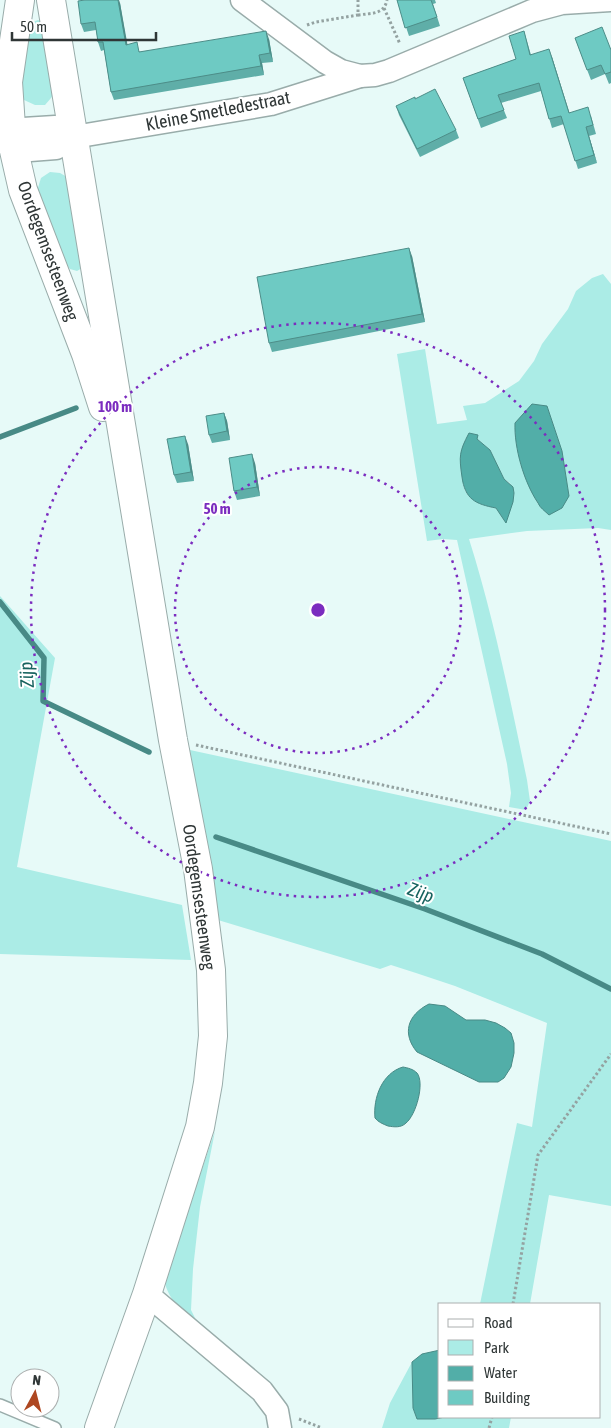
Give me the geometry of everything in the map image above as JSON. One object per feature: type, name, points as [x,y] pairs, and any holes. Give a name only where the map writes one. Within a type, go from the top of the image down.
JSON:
[{"type":"street","name":"Oordegemsesteenweg","points":[[20,0],[8,82],[6,142],[86,354],[132,495]]},
{"type":"street","name":"Oordegemsesteenweg","points":[[50,0],[173,740],[198,869],[211,970],[213,1036],[208,1083],[200,1127],[147,1294],[99,1428]]},
{"type":"street","name":"Kleine Smetledestraat","points":[[242,0],[325,62],[341,71],[360,76]]},
{"type":"street","name":"Kleine Smetledestraat","points":[[6,142],[30,150],[56,148],[74,137],[271,104],[360,76],[375,75],[532,11],[562,4],[611,0]]},
{"type":"street","points":[[147,1294],[262,1391],[277,1411],[280,1428]]},
{"type":"lane","points":[[0,1405],[55,1428]]},
{"type":"path","points":[[358,0],[358,15]]},
{"type":"path","points":[[290,36],[303,27],[316,22],[382,11],[387,0]]},
{"type":"path","points":[[384,8],[408,63]]},
{"type":"path","points":[[173,740],[611,834]]},
{"type":"path","points":[[513,1303],[538,1155],[611,1054]]},
{"type":"green space","points":[[38,20],[44,23],[57,87],[45,105],[35,105],[24,100],[21,91],[30,23]]},
{"type":"green space","points":[[50,172],[60,173],[67,177],[82,268],[77,271],[70,269],[67,265],[37,191],[41,178]]},
{"type":"green space","points":[[603,274],[611,284],[611,530],[598,528],[527,531],[469,539],[494,629],[527,780],[530,801],[526,810],[509,807],[511,793],[507,764],[457,540],[427,541],[397,354],[425,349],[437,424],[467,420],[463,406],[485,403],[519,381],[534,361],[542,344],[568,309],[576,291],[592,278]],"holes":[[[547,406],[562,451],[569,496],[538,504],[525,475],[519,455],[516,444],[515,423]],[[476,438],[490,450],[504,479],[510,483],[514,493],[506,522],[496,508],[481,504],[471,498],[465,490],[463,482],[464,472]]]},
{"type":"green space","points":[[0,596],[55,658],[17,867],[182,905],[191,960],[0,954]]},
{"type":"green space","points":[[190,750],[611,841],[611,1206],[549,1195],[530,1303],[480,1303],[517,1123],[532,1127],[547,1023],[455,986],[391,965],[380,969],[218,920]]},
{"type":"green space","points":[[215,1131],[200,1207],[193,1269],[191,1310],[200,1328],[173,1301],[164,1280]]},
{"type":"green space","points":[[412,1362],[413,1408],[417,1419],[511,1418],[509,1428],[382,1428],[390,1403]]},
{"type":"water","points":[[532,404],[547,406],[562,451],[569,496],[562,508],[549,515],[540,506],[528,485],[516,443],[515,423]]},
{"type":"water","points":[[469,433],[478,435],[477,439],[490,450],[504,479],[513,487],[513,502],[506,523],[496,508],[482,505],[472,499],[463,484],[460,459],[463,445]]},
{"type":"water","points":[[429,1004],[445,1006],[466,1020],[485,1020],[496,1023],[511,1033],[514,1053],[511,1067],[504,1078],[498,1082],[479,1082],[417,1052],[409,1038],[409,1025],[416,1014]]},
{"type":"water","points":[[403,1067],[417,1073],[420,1084],[418,1099],[410,1119],[404,1125],[388,1126],[375,1118],[377,1095],[384,1080]]},
{"type":"water","points":[[438,1350],[438,1418],[440,1418],[417,1419],[413,1408],[412,1362],[422,1354]]},
{"type":"building","points":[[118,0],[126,45],[137,42],[139,52],[266,31],[270,53],[259,55],[261,66],[111,92],[103,42],[98,42],[95,22],[81,24],[78,1]]},
{"type":"building","points":[[397,0],[431,0],[437,17],[405,28]]},
{"type":"building","points":[[602,27],[611,50],[611,72],[605,74],[601,65],[587,70],[575,38]]},
{"type":"building","points":[[524,31],[530,55],[549,49],[569,113],[588,107],[593,125],[586,127],[594,155],[575,161],[561,116],[549,119],[539,83],[498,95],[504,110],[478,119],[463,78],[516,59],[509,36]]},
{"type":"building","points":[[435,89],[456,130],[417,149],[396,106]]},
{"type":"building","points":[[409,248],[422,314],[269,343],[257,277]]},
{"type":"building","points":[[224,413],[227,431],[209,435],[206,416]]},
{"type":"building","points":[[185,436],[191,472],[174,475],[167,439]]},
{"type":"building","points":[[252,454],[257,487],[234,491],[229,458]]},
{"type":"waterway","name":"Zijp","points":[[0,437],[76,408]]},
{"type":"waterway","name":"Zijp","points":[[0,602],[44,658],[43,701],[149,752]]},
{"type":"waterway","name":"Zijp","points":[[216,837],[425,909],[542,954],[611,989]]}]
